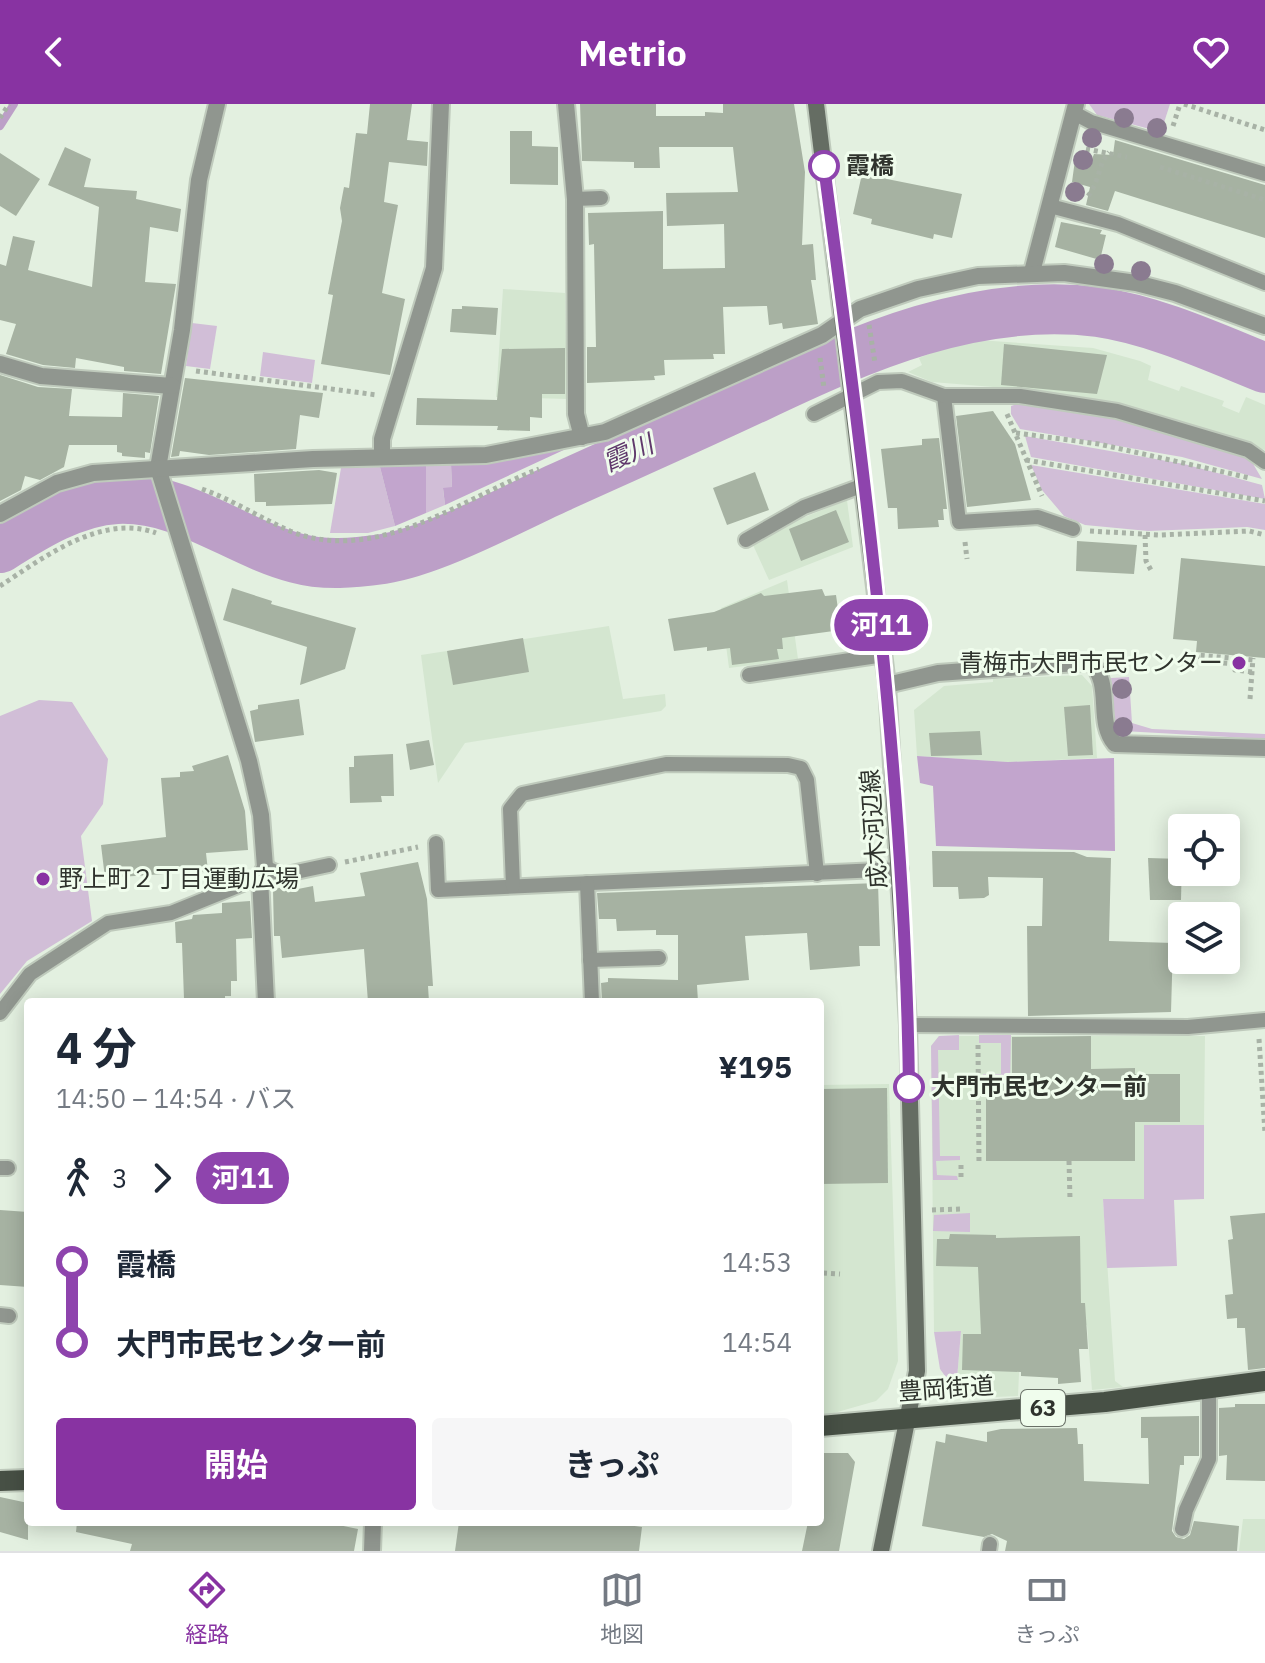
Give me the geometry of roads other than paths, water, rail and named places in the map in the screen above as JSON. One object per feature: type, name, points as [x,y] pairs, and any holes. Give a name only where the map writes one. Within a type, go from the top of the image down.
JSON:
[{"type":"main road","name":"成木河辺線","points":[[816,104],[884,655],[901,869],[917,1371],[881,1551]]},
{"type":"main road","name":"豊岡街道","points":[[824,1426],[908,1417],[986,1414],[1265,1381]]},
{"type":"main road","points":[[0,1481],[24,1480]]},
{"type":"street","points":[[217,104],[199,180],[160,475],[249,761],[261,815],[266,998]]},
{"type":"street","points":[[382,457],[382,439],[434,268],[441,104]]},
{"type":"street","points":[[566,104],[575,199],[576,414],[582,437]]},
{"type":"street","points":[[1032,272],[1075,108]]},
{"type":"street","points":[[0,514],[73,478],[160,475],[382,457],[501,454],[582,437],[630,422],[844,327],[884,299],[978,276],[1032,272],[1136,283],[1175,293],[1265,326]]},
{"type":"street","points":[[0,364],[52,377],[172,386]]},
{"type":"street","points":[[887,685],[938,673],[1090,662],[1098,669],[1102,682],[1105,732],[1115,744],[1265,748]]},
{"type":"street","points":[[372,1551],[373,1526]]},
{"type":"lane","points":[[1075,108],[1117,128],[1265,174]]},
{"type":"lane","points":[[575,199],[601,198]]},
{"type":"lane","points":[[1050,206],[1076,211],[1265,283]]},
{"type":"lane","points":[[814,414],[852,389],[878,382],[902,381],[944,396],[1020,396],[1128,414],[1248,450],[1265,462]]},
{"type":"lane","points":[[944,396],[959,522],[1038,517],[1073,529]]},
{"type":"lane","points":[[746,540],[804,507],[864,485]]},
{"type":"lane","points":[[749,675],[884,655]]},
{"type":"lane","points":[[513,886],[510,809],[514,800],[522,794],[666,764],[788,765],[801,768],[807,780],[817,874]]},
{"type":"lane","points":[[436,843],[438,890],[901,869]]},
{"type":"lane","points":[[0,1013],[30,974],[108,923],[171,913],[263,872],[282,875],[329,865]]},
{"type":"lane","points":[[587,883],[592,998]]},
{"type":"lane","points":[[590,960],[659,958]]},
{"type":"lane","points":[[908,1025],[1188,1027],[1261,1020]]},
{"type":"lane","points":[[1182,1529],[1186,1510],[1209,1459],[1209,1390]]},
{"type":"waterway","points":[[0,126],[14,104]]},
{"type":"waterway","name":"霞川","points":[[0,548],[41,523],[71,510],[117,499],[141,500],[187,512],[274,551],[307,561],[350,563],[403,555],[472,529],[879,344],[964,319],[1008,312],[1053,309],[1119,316],[1183,335],[1265,368]]},
{"type":"place","name":"霞橋","points":[[824,166]]},
{"type":"place","name":"青梅市大門市民センター","points":[[1239,663]]},
{"type":"place","name":"野上町２丁目運動広場","points":[[43,879]]},
{"type":"place","name":"大門市民センター前","points":[[909,1087]]}]
